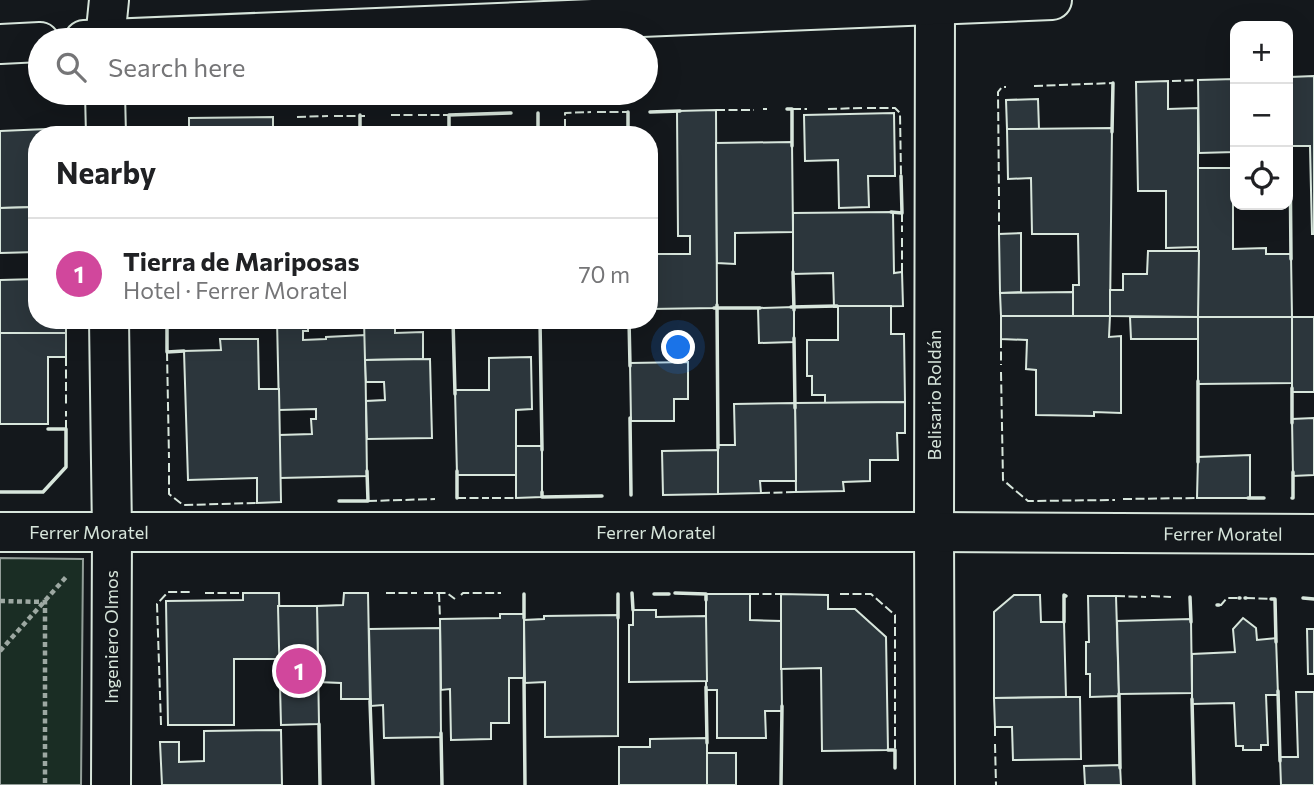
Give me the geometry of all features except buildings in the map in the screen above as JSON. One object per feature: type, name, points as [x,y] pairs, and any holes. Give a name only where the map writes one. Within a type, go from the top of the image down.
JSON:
[{"type":"street","points":[[106,28],[109,0]]},
{"type":"street","points":[[389,28],[1052,0]]},
{"type":"street","name":"Belisario Roldán","points":[[935,5],[935,785]]},
{"type":"street","points":[[0,44],[28,43]]},
{"type":"street","points":[[105,105],[106,126]]},
{"type":"street","name":"Ingeniero Olmos","points":[[109,329],[111,785]]},
{"type":"street","name":"Ferrer Moratel","points":[[0,532],[112,547],[934,532],[1314,534]]},
{"type":"path","points":[[0,651],[83,559],[112,547]]},
{"type":"path","points":[[0,601],[45,601]]},
{"type":"path","points":[[44,785],[45,601]]},
{"type":"green space","points":[[0,558],[83,559],[81,785],[0,785]]},
{"type":"fence","points":[[1172,81],[1198,80]]},
{"type":"fence","points":[[1034,86],[1113,83]]},
{"type":"fence","points":[[999,196],[998,92],[1002,87],[1006,87]]},
{"type":"fence","points":[[828,109],[862,108]]},
{"type":"fence","points":[[867,108],[895,108],[900,113],[901,176]]},
{"type":"fence","points":[[792,109],[807,109]]},
{"type":"fence","points":[[716,110],[754,110]]},
{"type":"fence","points":[[565,126],[565,113],[591,112]]},
{"type":"fence","points":[[597,112],[628,112]]},
{"type":"fence","points":[[391,115],[413,115]]},
{"type":"fence","points":[[418,115],[449,115]]},
{"type":"fence","points":[[297,117],[328,116]]},
{"type":"fence","points":[[334,116],[365,116]]},
{"type":"fence","points":[[999,200],[999,234]]},
{"type":"fence","points":[[902,213],[902,232]]},
{"type":"fence","points":[[902,238],[902,272]]},
{"type":"fence","points":[[1001,339],[1001,365]]},
{"type":"fence","points":[[167,352],[169,458]]},
{"type":"fence","points":[[66,357],[66,404]]},
{"type":"fence","points":[[1001,372],[1003,480],[1028,501],[1115,500]]},
{"type":"fence","points":[[66,411],[66,429]]},
{"type":"fence","points":[[169,463],[169,494],[183,505],[257,503]]},
{"type":"fence","points":[[761,493],[796,492]]},
{"type":"fence","points":[[457,498],[489,498]]},
{"type":"fence","points":[[492,498],[516,498]]},
{"type":"fence","points":[[1123,499],[1197,498]]},
{"type":"fence","points":[[368,501],[435,499]]},
{"type":"fence","points":[[161,725],[157,604],[168,592],[193,592]]},
{"type":"fence","points":[[205,593],[243,593]]},
{"type":"fence","points":[[386,593],[417,593]]},
{"type":"fence","points":[[424,593],[447,593],[455,599]]},
{"type":"fence","points":[[439,593],[440,619]]},
{"type":"fence","points":[[461,595],[501,593]]},
{"type":"fence","points":[[750,594],[781,594]]},
{"type":"fence","points":[[840,594],[871,594],[895,615],[895,750]]},
{"type":"fence","points":[[1116,596],[1146,597]]},
{"type":"fence","points":[[1151,596],[1171,597]]},
{"type":"fence","points":[[1219,605],[1227,598],[1239,598]]},
{"type":"fence","points":[[1246,598],[1271,599]]},
{"type":"fence","points":[[995,727],[995,738]]},
{"type":"fence","points":[[995,744],[996,785]]},
{"type":"wall","points":[[1112,132],[1113,83]]},
{"type":"wall","points":[[787,109],[792,109],[792,146]]},
{"type":"wall","points":[[650,112],[680,111]]},
{"type":"wall","points":[[628,112],[628,126]]},
{"type":"wall","points":[[449,126],[449,115],[511,113]]},
{"type":"wall","points":[[538,113],[538,126]]},
{"type":"wall","points":[[360,115],[360,126]]},
{"type":"wall","points":[[1290,147],[1291,259]]},
{"type":"wall","points":[[891,212],[902,213],[901,176]]},
{"type":"wall","points":[[793,272],[794,310]]},
{"type":"wall","points":[[717,305],[718,448]]},
{"type":"wall","points":[[791,307],[837,306]]},
{"type":"wall","points":[[714,308],[760,308]]},
{"type":"wall","points":[[167,329],[167,352],[184,351]]},
{"type":"wall","points":[[453,329],[455,394]]},
{"type":"wall","points":[[540,329],[542,450]]},
{"type":"wall","points":[[629,329],[630,366]]},
{"type":"wall","points":[[794,338],[795,408]]},
{"type":"wall","points":[[1198,381],[1198,462]]},
{"type":"wall","points":[[1292,388],[1292,423]]},
{"type":"wall","points":[[630,418],[631,495]]},
{"type":"wall","points":[[0,492],[43,492],[66,467],[66,429],[48,429]]},
{"type":"wall","points":[[339,501],[368,501],[367,471]]},
{"type":"wall","points":[[457,471],[457,498]]},
{"type":"wall","points":[[1292,498],[1293,472]]},
{"type":"wall","points":[[542,492],[542,497],[602,496]]},
{"type":"wall","points":[[1248,498],[1264,498]]},
{"type":"wall","points":[[632,593],[633,610]]},
{"type":"wall","points":[[675,593],[706,594],[706,600]]},
{"type":"wall","points":[[524,594],[524,618]]},
{"type":"wall","points":[[618,594],[618,618]]},
{"type":"wall","points":[[654,594],[669,594]]},
{"type":"wall","points":[[1064,622],[1064,595],[1066,596]]},
{"type":"wall","points":[[1190,597],[1191,622]]},
{"type":"wall","points":[[1303,598],[1314,599]]},
{"type":"wall","points":[[1271,599],[1275,599],[1276,642]]},
{"type":"wall","points":[[524,678],[525,785]]},
{"type":"wall","points":[[706,687],[707,743]]},
{"type":"wall","points":[[1278,691],[1280,761]]},
{"type":"wall","points":[[1119,694],[1120,768]]},
{"type":"wall","points":[[1192,699],[1194,785]]},
{"type":"wall","points":[[370,701],[373,785]]},
{"type":"wall","points":[[781,785],[782,706]]},
{"type":"wall","points":[[319,724],[320,785]]},
{"type":"wall","points":[[441,733],[442,785]]},
{"type":"wall","points":[[888,750],[895,750],[895,768]]},
{"type":"place","name":"Tierra de Mariposas","points":[[299,671]]}]
